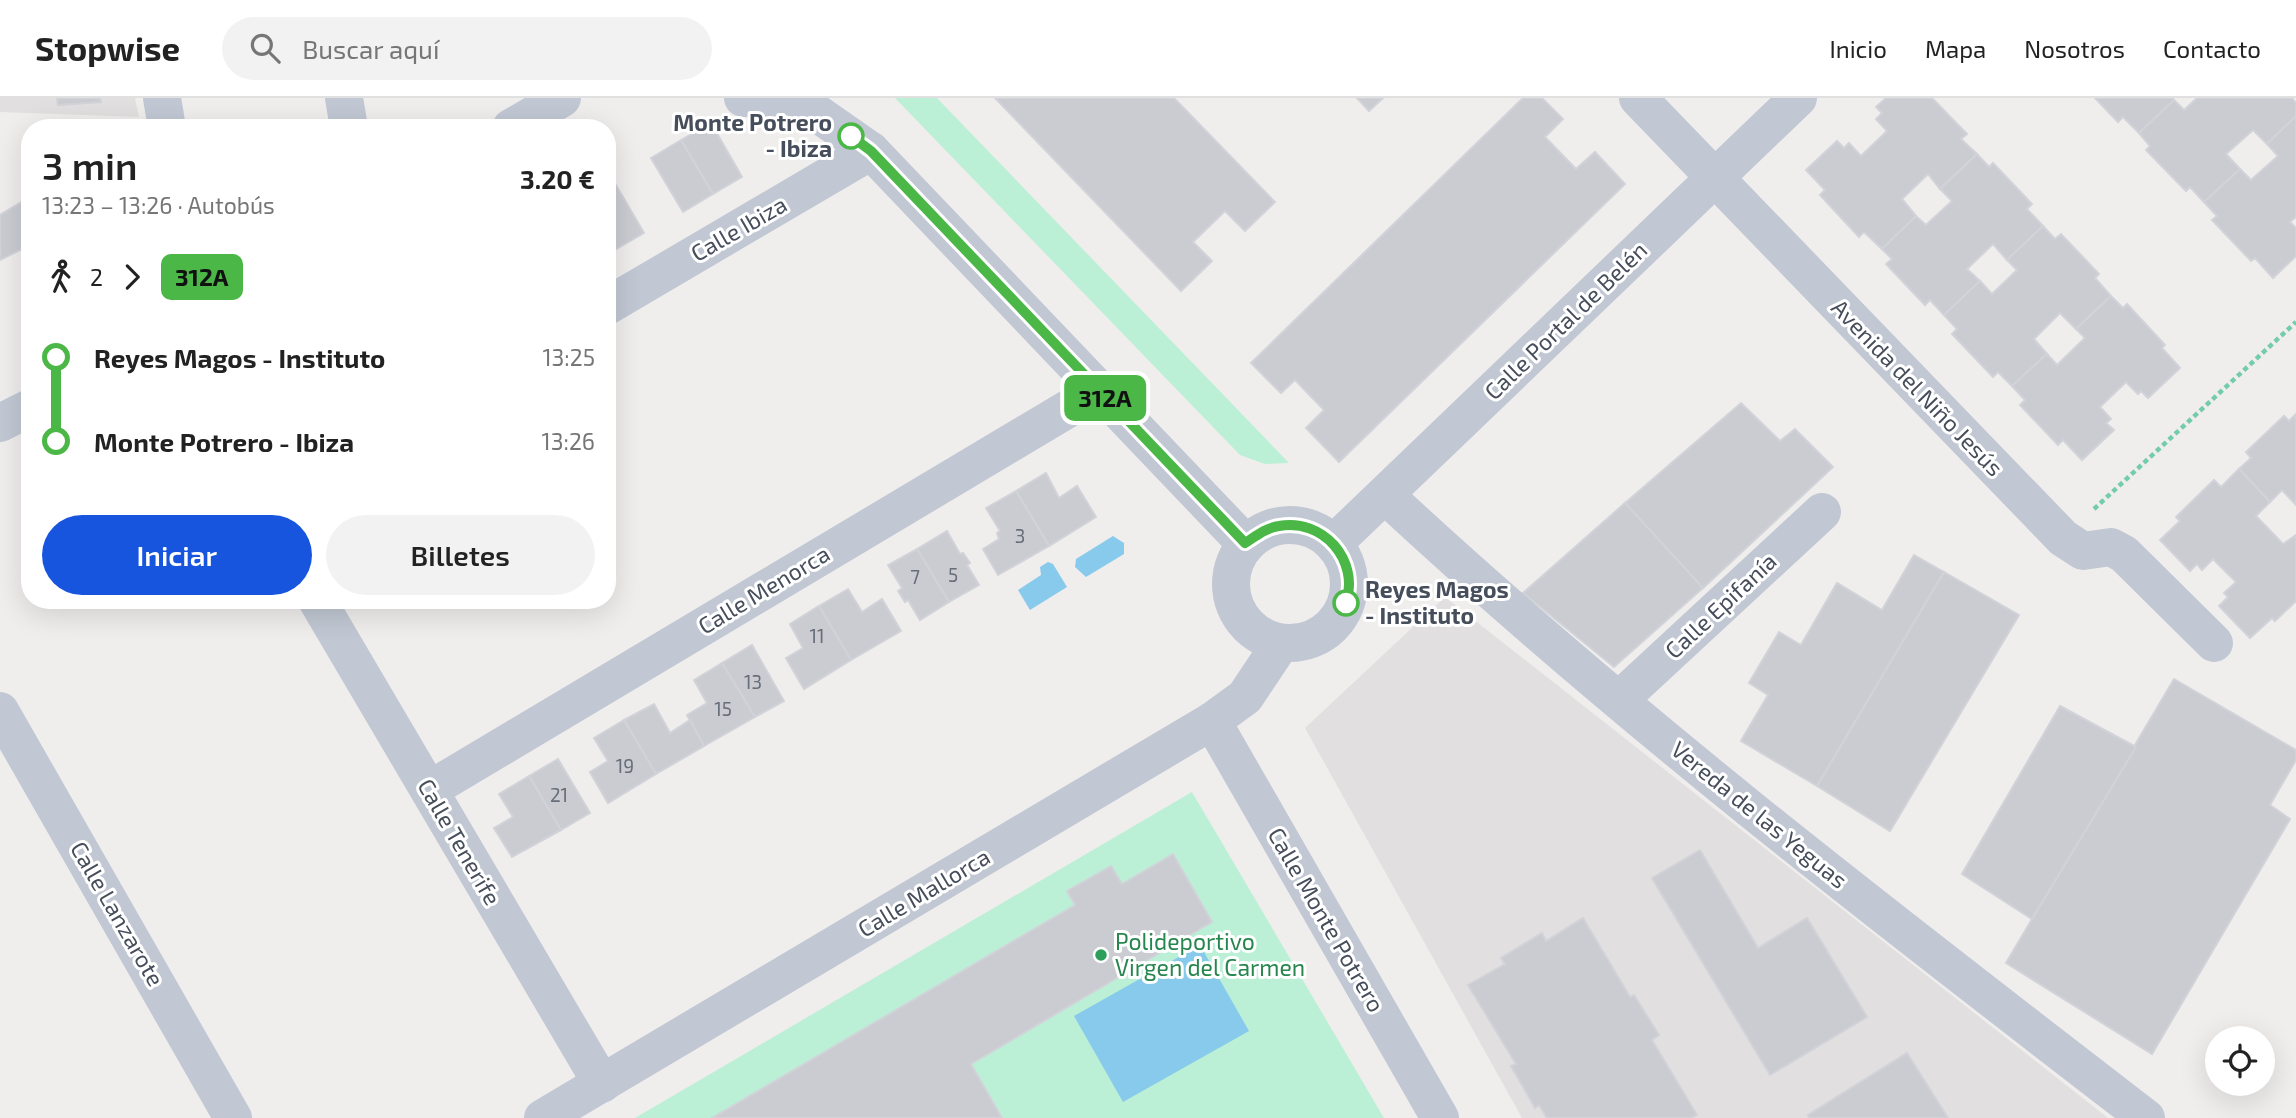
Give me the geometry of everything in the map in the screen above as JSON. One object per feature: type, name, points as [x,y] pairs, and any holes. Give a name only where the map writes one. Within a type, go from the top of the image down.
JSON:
[{"type":"street","points":[[162,98],[166,119]]},
{"type":"street","points":[[344,98],[348,119]]},
{"type":"street","points":[[526,119],[562,98]]},
{"type":"street","points":[[743,98],[773,98]]},
{"type":"street","points":[[795,98],[871,151]]},
{"type":"street","points":[[836,98],[871,151],[1245,543]]},
{"type":"street","name":"Avenida del Niño Jesús","points":[[1638,98],[2063,538],[2083,551],[2111,547],[2124,554],[2214,643]]},
{"type":"street","name":"Calle Portal de Belén","points":[[1334,543],[1798,98]]},
{"type":"street","name":"Calle Ibiza","points":[[616,301],[871,151]]},
{"type":"street","name":"Calle Menorca","points":[[429,790],[1098,391]]},
{"type":"street","points":[[0,423],[21,412]]},
{"type":"street","name":"Vereda de las Yeguas","points":[[1385,495],[1619,700],[1800,851],[2146,1118]]},
{"type":"street","name":"Calle Epifanía","points":[[1619,700],[1822,512]]},
{"type":"street","points":[[1293,524],[1322,533],[1334,543],[1348,569],[1350,593],[1345,608],[1326,632],[1312,640],[1281,643],[1255,632],[1235,606],[1231,589],[1231,573],[1245,543],[1262,531],[1293,524]]},
{"type":"street","name":"Calle Tenerife","points":[[322,609],[602,1084]]},
{"type":"street","name":"Calle Mallorca","points":[[543,1118],[1212,721],[1245,696],[1281,643]]},
{"type":"street","name":"Calle Lanzarote","points":[[0,711],[233,1118]]},
{"type":"street","name":"Calle Monte Potrero","points":[[1212,721],[1440,1118]]},
{"type":"path","points":[[2063,538],[2296,322]]},
{"type":"shaded area","points":[[0,98],[135,98],[139,117],[0,112]]},
{"type":"shaded area","points":[[1445,597],[2108,1118],[1522,1118],[1305,728]]},
{"type":"green space","points":[[895,98],[937,98],[1289,463],[1265,464],[1240,455]]},
{"type":"green space","name":"Polideportivo Virgen del Carmen","points":[[1192,792],[1384,1118],[635,1118]]},
{"type":"water","points":[[1113,536],[1124,543],[1124,554],[1086,577],[1075,567],[1076,559]]},
{"type":"water","points":[[1048,562],[1053,564],[1067,587],[1030,610],[1018,590],[1041,575],[1040,567]]},
{"type":"water","points":[[1200,945],[1249,1031],[1123,1102],[1074,1016]]},
{"type":"building","points":[[57,98],[100,98],[101,102],[58,105]]},
{"type":"building","points":[[995,98],[1174,98],[1275,202],[1245,231],[1225,211],[1193,242],[1212,261],[1181,291]]},
{"type":"building","points":[[1357,98],[1383,98],[1369,111]]},
{"type":"building","points":[[1523,98],[1542,98],[1563,119],[1545,137],[1576,169],[1595,152],[1625,184],[1339,462],[1306,428],[1324,410],[1295,380],[1281,393],[1251,363]]},
{"type":"building","points":[[1886,98],[1932,98],[1967,134],[1961,139],[1977,154],[1940,189],[1928,174],[1902,199],[1916,216],[1882,249],[1864,232],[1859,237],[1820,195],[1825,190],[1806,170],[1837,141],[1844,148],[1849,143],[1861,156],[1887,131],[1876,119],[1882,113],[1876,107]]},
{"type":"building","points":[[2095,98],[2174,100],[2139,133],[2123,117],[2118,122]]},
{"type":"building","points":[[2197,98],[2292,98],[2296,103],[2296,116],[2267,144],[2253,130],[2226,154],[2240,169],[2204,202],[2190,187],[2186,191],[2146,150],[2150,146],[2139,133],[2174,100],[2184,110]]},
{"type":"building","points":[[2296,116],[2296,217],[2290,222],[2296,228],[2296,256],[2273,278],[2255,258],[2251,261],[2212,220],[2217,216],[2204,202],[2240,169],[2251,180],[2278,156],[2267,144]]},
{"type":"building","points":[[711,123],[742,177],[713,194],[681,140]]},
{"type":"building","points":[[681,140],[713,194],[683,212],[651,158]]},
{"type":"building","points":[[1977,154],[1989,167],[1993,163],[2032,204],[2027,209],[2043,226],[2007,260],[1993,244],[1967,269],[1980,281],[1944,315],[1930,300],[1925,305],[1886,264],[1892,259],[1882,249],[1916,216],[1926,225],[1952,201],[1940,189]]},
{"type":"building","points":[[616,185],[644,233],[616,249]]},
{"type":"building","points":[[21,202],[21,250],[0,260],[0,215]]},
{"type":"building","points":[[2043,226],[2055,239],[2061,234],[2099,274],[2095,278],[2111,296],[2076,329],[2060,313],[2034,339],[2047,354],[2012,386],[1998,372],[1993,377],[1952,334],[1957,329],[1944,315],[1980,281],[1992,294],[2017,270],[2007,260]]},
{"type":"building","points":[[2111,296],[2123,308],[2127,304],[2165,345],[2162,348],[2180,368],[2148,398],[2141,391],[2138,394],[2126,382],[2100,407],[2111,419],[2106,423],[2114,430],[2082,460],[2063,440],[2058,445],[2020,405],[2025,400],[2012,386],[2047,354],[2057,365],[2085,338],[2076,329]]},
{"type":"building","points":[[1741,403],[1780,441],[1795,429],[1833,467],[1703,588],[1625,503]]},
{"type":"building","points":[[2296,414],[2296,505],[2282,490],[2270,502],[2239,469],[2251,458],[2246,452],[2284,416],[2289,421]]},
{"type":"building","points":[[2239,469],[2270,502],[2256,516],[2283,544],[2296,535],[2296,601],[2275,621],[2272,618],[2250,638],[2219,606],[2228,597],[2224,593],[2236,582],[2213,559],[2202,570],[2197,564],[2190,571],[2160,540],[2180,521],[2176,517],[2214,480],[2221,487]]},
{"type":"building","points":[[1046,473],[1059,498],[1077,486],[1096,517],[1049,546],[1016,491]]},
{"type":"building","points":[[1016,491],[1049,546],[998,575],[983,549],[999,539],[997,533],[1000,531],[986,508]]},
{"type":"building","points":[[1625,503],[1703,588],[1614,667],[1523,593]]},
{"type":"building","points":[[947,531],[960,554],[963,553],[970,563],[967,565],[979,585],[949,602],[917,549]]},
{"type":"building","points":[[917,549],[949,602],[920,620],[908,600],[905,602],[898,591],[902,588],[888,565]]},
{"type":"building","points":[[1914,555],[1944,572],[1817,786],[1741,741],[1768,695],[1749,683],[1779,632],[1801,645],[1837,583],[1882,610]]},
{"type":"building","points":[[1944,572],[2019,615],[1890,831],[1817,786]]},
{"type":"building","points":[[848,589],[862,612],[882,599],[901,631],[851,660],[819,606]]},
{"type":"building","points":[[819,606],[851,660],[804,689],[786,658],[803,648],[790,624]]},
{"type":"building","points":[[752,645],[784,701],[755,717],[722,663]]},
{"type":"building","points":[[722,663],[755,717],[704,746],[687,715],[707,703],[694,680]]},
{"type":"building","points":[[2174,679],[2296,750],[2296,760],[2270,805],[2290,819],[2152,1054],[2006,963]]},
{"type":"building","points":[[654,704],[670,733],[690,720],[704,746],[656,774],[624,720]]},
{"type":"building","points":[[2060,706],[2136,747],[2032,919],[1962,874]]},
{"type":"building","points":[[624,720],[656,774],[608,803],[590,772],[608,761],[594,738]]},
{"type":"building","points":[[558,759],[590,813],[561,830],[529,776]]},
{"type":"building","points":[[529,776],[561,830],[512,857],[494,828],[513,817],[499,794]]},
{"type":"building","points":[[1700,850],[1758,948],[1807,918],[1867,1017],[1770,1075],[1652,878]]},
{"type":"building","points":[[1173,854],[1212,922],[971,1064],[1002,1118],[712,1118],[1075,905],[1067,891],[1111,866],[1122,884]]},
{"type":"building","points":[[1583,918],[1630,997],[1634,995],[1659,1035],[1652,1040],[1697,1115],[1691,1118],[1547,1118],[1539,1105],[1535,1108],[1511,1066],[1516,1064],[1468,985],[1505,964],[1501,958],[1542,933],[1546,941]]},
{"type":"building","points":[[1907,1053],[1948,1118],[1809,1118],[1808,1115]]},
{"type":"bus line","name":"312A","points":[[851,136],[871,151],[1245,543],[1262,531],[1293,524],[1322,533],[1334,543],[1348,569],[1350,593],[1346,603]]},
{"type":"place","name":"Monte Potrero - Ibiza","points":[[851,136]]},
{"type":"place","name":"Reyes Magos - Instituto","points":[[1346,603]]},
{"type":"place","name":"Polideportivo Virgen del Carmen","points":[[1101,955]]}]
